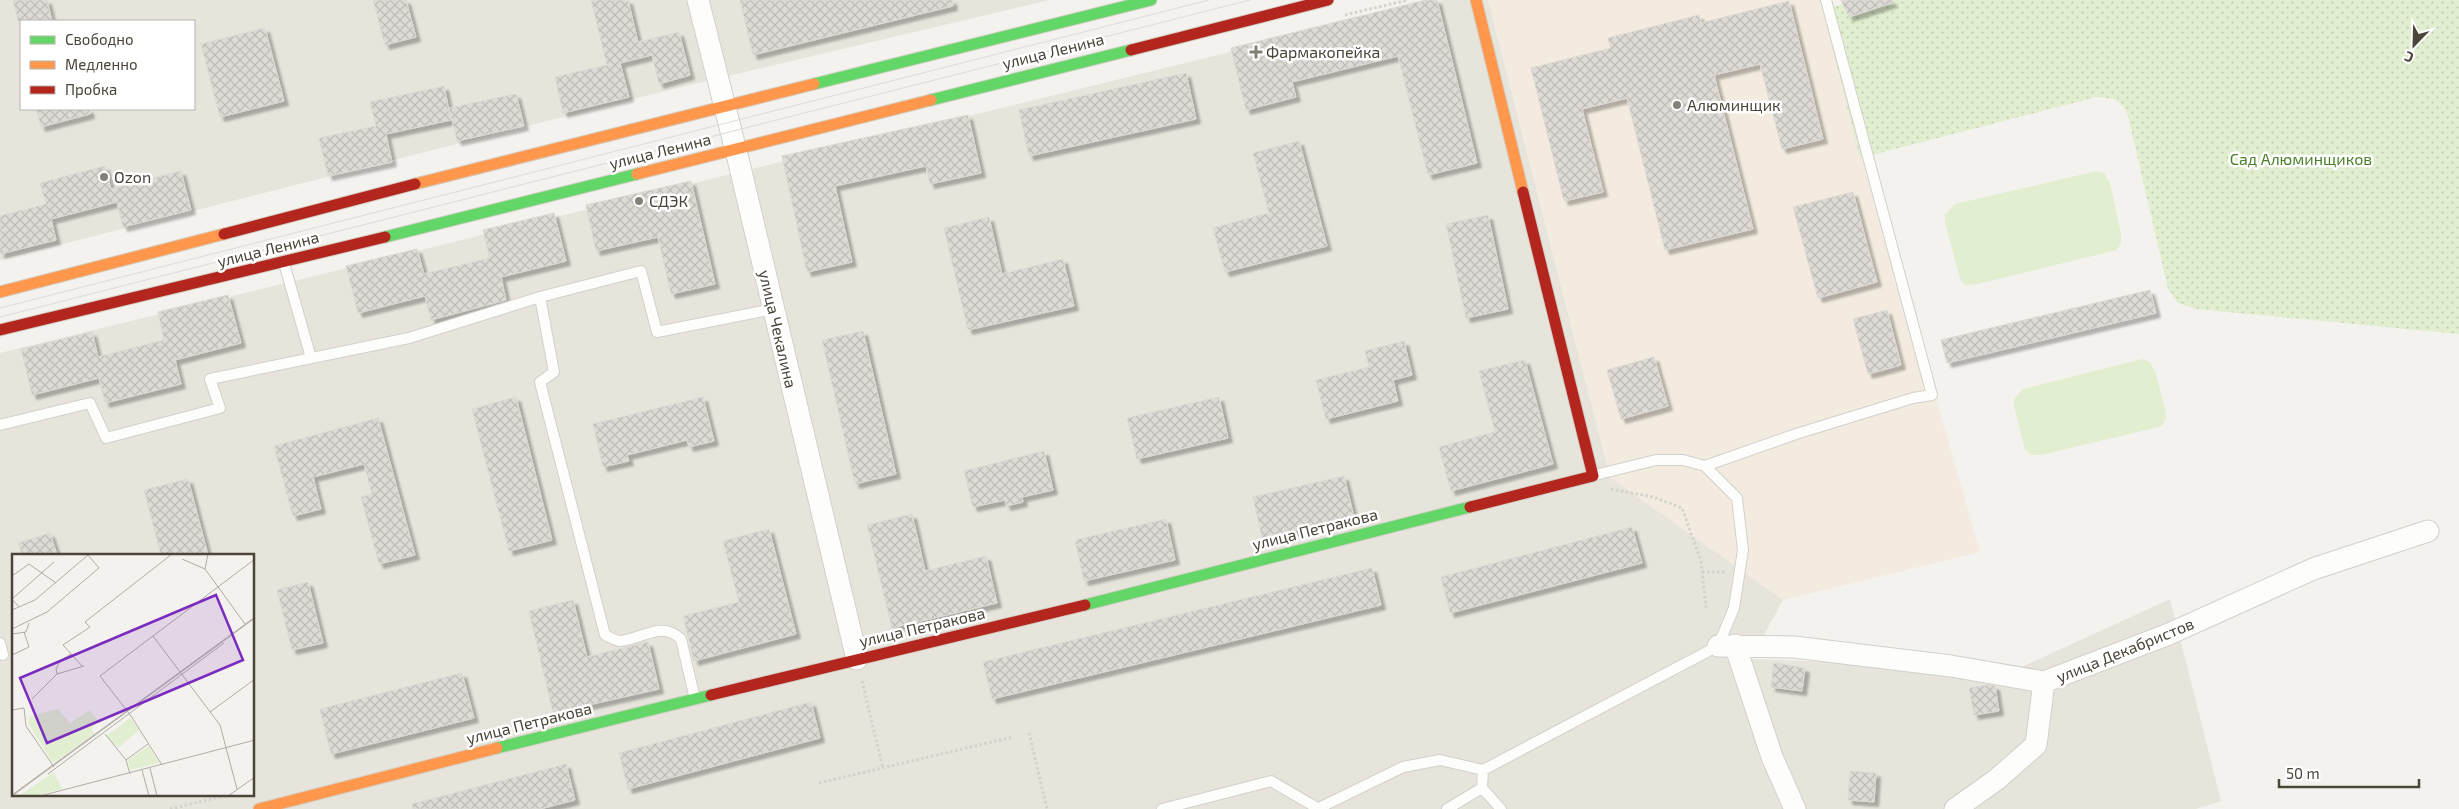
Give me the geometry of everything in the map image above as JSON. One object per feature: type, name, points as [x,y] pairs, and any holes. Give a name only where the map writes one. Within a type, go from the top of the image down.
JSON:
[{"type":"main road","name":"улица Ленина","points":[[0,292],[725,105],[1151,0]]},
{"type":"main road","name":"улица Ленина","points":[[0,330],[284,262],[1328,0]]},
{"type":"main road","points":[[1476,0],[1593,476]]},
{"type":"main road","name":"улица Петракова","points":[[259,809],[599,722],[1037,617],[1593,476]]},
{"type":"street","name":"улица Чекалина","points":[[698,0],[725,105],[857,659]]},
{"type":"street","name":"улица Декабристов","points":[[1727,645],[1794,647],[1951,666],[2044,682],[2169,634],[2313,569],[2428,531]]},
{"type":"street","points":[[1727,645],[1795,809]]},
{"type":"street","points":[[1955,809],[1996,780],[2036,745],[2044,682]]},
{"type":"lane","points":[[1098,0],[1101,12]]},
{"type":"lane","points":[[1705,466],[1796,434],[1913,398],[1932,395],[1826,0]]},
{"type":"lane","points":[[284,262],[311,358]]},
{"type":"lane","points":[[0,425],[90,403],[106,438],[220,408],[210,378],[409,338],[540,297],[641,271],[657,332],[773,309]]},
{"type":"lane","points":[[540,297],[554,372],[540,382],[605,635],[618,641],[662,629],[675,632],[681,639],[695,700]]},
{"type":"lane","points":[[1162,809],[1271,781],[1319,809],[1403,767],[1440,760],[1483,770],[1727,645],[1743,550],[1737,498],[1705,466],[1683,460],[1656,460],[1593,476]]},
{"type":"lane","points":[[0,643],[3,655]]},
{"type":"lane","points":[[1483,770],[1482,788],[1502,809]]},
{"type":"lane","points":[[1448,809],[1482,788]]},
{"type":"path","points":[[1606,488],[1653,497],[1682,508],[1700,561],[1706,608]]},
{"type":"path","points":[[1702,572],[1739,572]]},
{"type":"path","points":[[857,659],[883,768]]},
{"type":"path","points":[[1029,733],[1047,809]]},
{"type":"path","points":[[819,783],[1013,737]]},
{"type":"path","points":[[170,809],[224,796]]},
{"type":"shaded area","points":[[0,0],[1050,0],[673,89],[0,260]]},
{"type":"shaded area","points":[[1443,0],[1488,0],[1610,477],[1783,600],[1751,659],[2017,669],[2170,599],[2221,801],[2196,809],[0,809],[0,353]]},
{"type":"shaded area","points":[[1488,0],[1823,0],[1980,552],[1783,600],[1610,477]]},
{"type":"green space","name":"Сад Алюминщиков","points":[[1856,0],[2459,0],[2459,334],[2195,309],[2178,303],[2168,289],[2128,116],[2123,106],[2113,99],[2097,97],[1860,158],[1823,10]]},
{"type":"green space","points":[[2097,171],[2105,174],[2110,183],[2121,234],[2121,243],[2117,250],[1977,284],[1965,285],[1960,279],[1945,222],[1945,214],[1955,204]]},
{"type":"green space","points":[[2142,359],[2150,362],[2155,371],[2165,409],[2166,418],[2162,426],[2042,455],[2031,455],[2025,450],[2014,406],[2014,399],[2023,389]]},
{"type":"building","points":[[13,0],[47,0],[52,20],[18,21]]},
{"type":"building","points":[[373,0],[406,0],[416,37],[385,45]]},
{"type":"building","points":[[591,0],[628,0],[638,42],[679,32],[690,75],[659,84],[652,55],[620,63],[629,97],[563,113],[555,77],[607,65]]},
{"type":"building","points":[[740,0],[952,0],[953,6],[753,55]]},
{"type":"building","points":[[1426,0],[1437,0],[1477,163],[1428,175],[1398,56],[1292,82],[1296,97],[1246,110],[1231,48]]},
{"type":"building","points":[[1841,0],[1892,0],[1892,3],[1849,17]]},
{"type":"building","points":[[1789,1],[1823,139],[1782,149],[1760,64],[1714,75],[1753,229],[1665,250],[1627,98],[1582,109],[1603,192],[1564,201],[1531,68],[1611,48],[1608,38],[1699,15],[1701,23]]},
{"type":"building","points":[[265,28],[284,101],[220,117],[201,44]]},
{"type":"building","points":[[1186,73],[1196,119],[1029,156],[1019,110]]},
{"type":"building","points":[[444,86],[451,120],[386,134],[392,162],[328,176],[319,138],[376,126],[370,102]]},
{"type":"building","points":[[516,94],[524,126],[457,141],[449,108]]},
{"type":"building","points":[[36,110],[89,110],[90,114],[41,127]]},
{"type":"building","points":[[968,115],[981,173],[930,184],[926,166],[835,186],[852,262],[807,272],[782,156]]},
{"type":"building","points":[[1299,141],[1327,246],[1225,272],[1213,228],[1269,213],[1253,153]]},
{"type":"building","points":[[105,166],[111,189],[181,171],[191,210],[123,227],[117,202],[51,219],[56,240],[0,254],[0,216],[46,204],[40,183]]},
{"type":"building","points":[[691,181],[715,284],[671,294],[658,237],[596,251],[586,205]]},
{"type":"building","points":[[1853,192],[1877,282],[1818,298],[1793,207]]},
{"type":"building","points":[[554,213],[566,261],[501,277],[506,300],[431,320],[425,296],[358,313],[346,266],[417,249],[424,274],[490,258],[483,230]]},
{"type":"building","points":[[1488,215],[1508,309],[1466,318],[1446,224]]},
{"type":"building","points":[[989,217],[1002,274],[1063,259],[1074,306],[968,330],[944,228]]},
{"type":"building","points":[[2150,290],[2156,313],[1947,363],[1941,340]]},
{"type":"building","points":[[228,295],[241,343],[175,360],[181,384],[105,403],[99,378],[32,395],[21,349],[92,332],[98,357],[164,340],[158,312]]},
{"type":"building","points":[[1887,310],[1901,365],[1868,374],[1853,319]]},
{"type":"building","points":[[863,331],[896,474],[855,484],[822,340]]},
{"type":"building","points":[[1404,341],[1412,375],[1393,380],[1398,401],[1326,419],[1316,380],[1369,367],[1365,351]]},
{"type":"building","points":[[1654,357],[1668,406],[1621,419],[1607,370]]},
{"type":"building","points":[[1525,360],[1553,464],[1451,491],[1439,447],[1495,432],[1479,371]]},
{"type":"building","points":[[516,397],[552,540],[509,551],[472,409]]},
{"type":"building","points":[[703,397],[714,441],[689,447],[687,440],[627,455],[629,461],[603,467],[593,424]]},
{"type":"building","points":[[1219,397],[1228,438],[1137,459],[1127,418]]},
{"type":"building","points":[[378,418],[415,555],[379,564],[361,497],[372,494],[364,464],[313,477],[321,509],[293,516],[274,446]]},
{"type":"building","points":[[1044,451],[1053,490],[1022,497],[1023,502],[1006,506],[1005,500],[973,507],[964,471]]},
{"type":"building","points":[[1344,476],[1354,517],[1262,538],[1253,497]]},
{"type":"building","points":[[188,479],[208,554],[161,554],[144,490]]},
{"type":"building","points":[[912,514],[925,571],[986,556],[997,603],[892,628],[867,525]]},
{"type":"building","points":[[1166,519],[1175,560],[1084,581],[1075,540]]},
{"type":"building","points":[[1632,527],[1642,563],[1450,613],[1441,577]]},
{"type":"building","points":[[769,529],[796,634],[694,661],[683,616],[739,602],[723,541]]},
{"type":"building","points":[[50,533],[57,554],[22,554],[18,543]]},
{"type":"building","points":[[1372,568],[1381,605],[992,699],[983,662]]},
{"type":"building","points":[[308,582],[323,643],[292,650],[277,590]]},
{"type":"building","points":[[573,600],[587,657],[648,642],[659,689],[553,713],[529,611]]},
{"type":"building","points":[[1774,663],[1805,668],[1802,691],[1771,687]]},
{"type":"building","points":[[462,673],[474,718],[331,754],[320,709]]},
{"type":"building","points":[[1988,685],[1995,686],[1999,711],[1974,715],[1969,688]]},
{"type":"building","points":[[811,702],[820,738],[628,789],[619,753]]},
{"type":"building","points":[[566,764],[575,800],[540,809],[413,809],[412,804]]},
{"type":"building","points":[[1850,771],[1876,773],[1874,802],[1848,800]]},
{"type":"tram line","points":[[0,308],[1209,0]]},
{"type":"tram line","points":[[0,317],[1250,0]]},
{"type":"traffic: fast","points":[[814,84],[1151,0]]},
{"type":"traffic: fast","points":[[931,100],[1131,50]]},
{"type":"traffic: fast","points":[[385,237],[637,174]]},
{"type":"traffic: fast","points":[[1085,605],[1470,507]]},
{"type":"traffic: fast","points":[[497,748],[711,695]]},
{"type":"traffic: slow","points":[[1476,0],[1523,192]]},
{"type":"traffic: slow","points":[[415,184],[814,84]]},
{"type":"traffic: slow","points":[[637,174],[931,100]]},
{"type":"traffic: slow","points":[[0,292],[224,234]]},
{"type":"traffic: slow","points":[[259,809],[497,748]]},
{"type":"traffic: jam","points":[[1131,50],[1328,0]]},
{"type":"traffic: jam","points":[[224,234],[415,184]]},
{"type":"traffic: jam","points":[[1470,507],[1593,476],[1523,192]]},
{"type":"traffic: jam","points":[[0,330],[385,237]]},
{"type":"traffic: jam","points":[[711,695],[1085,605]]},
{"type":"place","name":"Фармакопейка","points":[[1256,52]]},
{"type":"place","name":"Алюминщик","points":[[1677,105]]},
{"type":"place","name":"Ozon","points":[[104,177]]},
{"type":"place","name":"СДЭК","points":[[639,201]]}]
